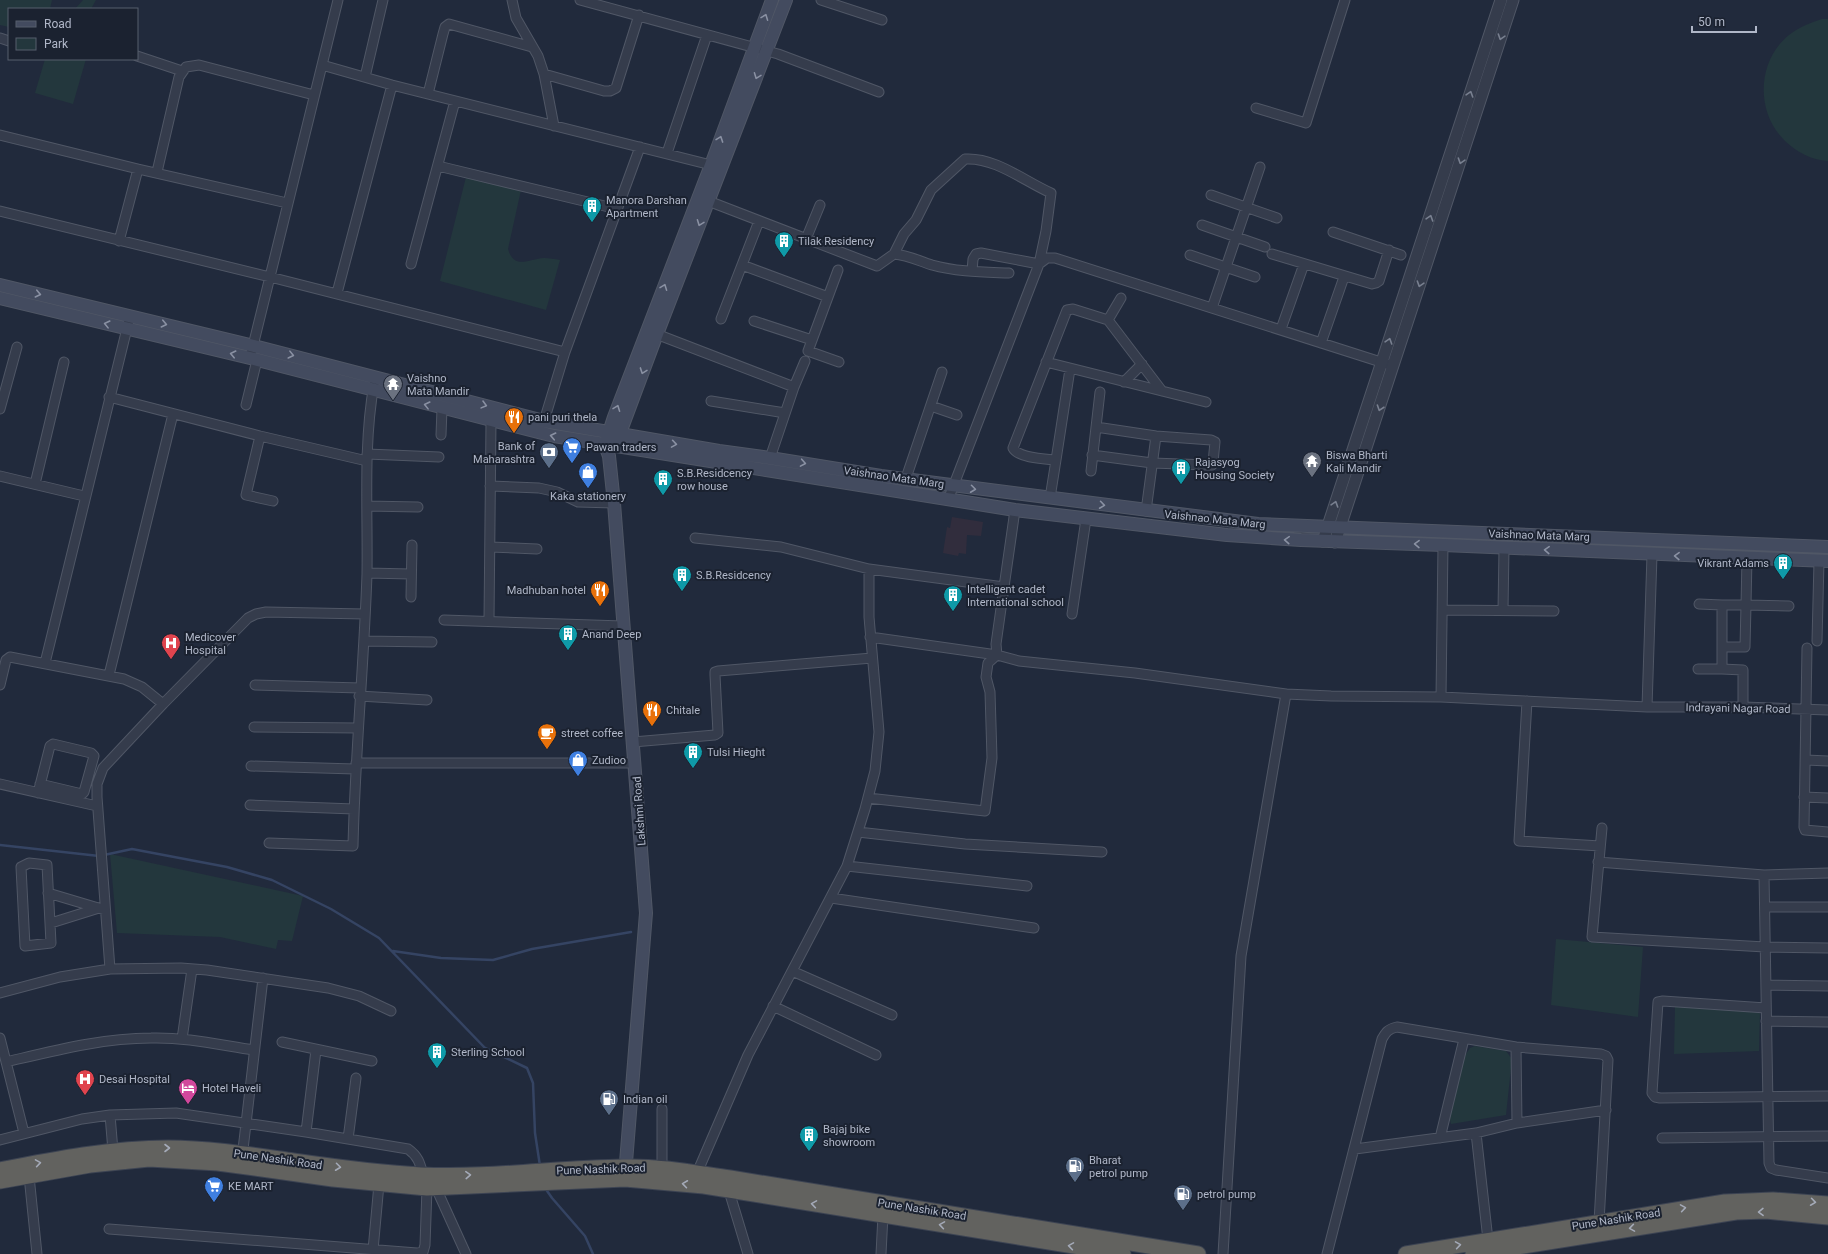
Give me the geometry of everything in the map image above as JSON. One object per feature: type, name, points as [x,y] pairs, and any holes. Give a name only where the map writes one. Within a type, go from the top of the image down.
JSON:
[{"type":"highway","name":"Pune Nashik Road","points":[[0,1170],[113,1151],[169,1148],[242,1159],[379,1184],[428,1184],[458,1176],[625,1173],[662,1168],[1198,1254]]},
{"type":"highway","name":"Pune Nashik Road","points":[[0,1181],[90,1165],[149,1159],[242,1159],[319,1165],[390,1173],[428,1184]]},
{"type":"highway","name":"Pune Nashik Road","points":[[625,1173],[1123,1254]]},
{"type":"highway","name":"Pune Nashik Road","points":[[1406,1254],[1695,1206],[1752,1200],[1807,1201],[1828,1204]]},
{"type":"highway","name":"Pune Nashik Road","points":[[1473,1254],[1736,1212],[1766,1211],[1828,1217]]},
{"type":"main road","points":[[716,166],[753,47],[772,0]]},
{"type":"main road","points":[[610,449],[614,434],[703,199],[786,0]]},
{"type":"main road","name":"Vaishnao Mata Marg","points":[[0,285],[375,376],[544,421],[614,434],[881,476],[906,478],[953,486],[1146,511],[1258,524],[1828,546]]},
{"type":"main road","name":"Vaishnao Mata Marg","points":[[0,298],[254,359],[442,409],[610,449],[1015,510],[1227,535],[1323,542],[1443,544],[1652,555],[1820,561]]},
{"type":"main road","name":"Lakshmi Road","points":[[610,449],[646,913],[625,1173]]},
{"type":"main road","points":[[1812,546],[1820,561]]},
{"type":"street","points":[[246,405],[254,359],[254,346],[338,0]]},
{"type":"street","points":[[365,77],[383,0]]},
{"type":"street","points":[[512,0],[516,18],[532,47],[544,74],[554,126]]},
{"type":"street","points":[[580,0],[753,47],[879,92]]},
{"type":"street","points":[[821,0],[882,20]]},
{"type":"street","points":[[1256,108],[1306,123],[1344,0]]},
{"type":"street","points":[[1335,542],[1334,527],[1382,362],[1501,0]]},
{"type":"street","points":[[1323,542],[1334,527],[1394,366],[1513,0]]},
{"type":"street","points":[[544,74],[604,91],[616,88],[639,15]]},
{"type":"street","points":[[428,94],[445,27],[449,24],[532,47]]},
{"type":"street","points":[[667,153],[706,35]]},
{"type":"street","points":[[138,56],[182,70]]},
{"type":"street","points":[[157,172],[179,77],[182,70],[186,67],[199,65],[314,95]]},
{"type":"street","points":[[322,65],[392,85],[716,166]]},
{"type":"street","points":[[337,293],[392,85]]},
{"type":"street","points":[[411,264],[455,101]]},
{"type":"street","points":[[0,135],[138,169],[157,172],[288,203]]},
{"type":"street","points":[[544,421],[565,352],[640,146]]},
{"type":"street","points":[[703,199],[877,266],[894,254],[904,234],[916,220],[931,190],[965,158],[977,158],[1006,170],[1051,194],[1046,231],[1039,264],[948,500]]},
{"type":"street","points":[[438,166],[617,209]]},
{"type":"street","points":[[1212,308],[1260,167]]},
{"type":"street","points":[[119,241],[138,169]]},
{"type":"street","points":[[1211,195],[1277,218]]},
{"type":"street","points":[[806,239],[820,204]]},
{"type":"street","points":[[0,212],[270,276],[565,352]]},
{"type":"street","points":[[721,319],[759,221]]},
{"type":"street","points":[[1202,225],[1236,236],[1304,264],[1372,284],[1376,284],[1379,281],[1389,250]]},
{"type":"street","points":[[1333,232],[1401,254]]},
{"type":"street","points":[[972,272],[973,259],[976,254],[981,253],[1039,264],[1047,258],[1054,258],[1394,366]]},
{"type":"street","points":[[894,254],[907,255],[932,265],[972,272],[1009,273]]},
{"type":"street","points":[[1190,256],[1255,277]]},
{"type":"street","points":[[1281,330],[1304,264]]},
{"type":"street","points":[[742,265],[828,297]]},
{"type":"street","points":[[838,270],[808,351],[839,362]]},
{"type":"street","points":[[1321,343],[1344,277]]},
{"type":"street","points":[[1108,320],[1121,298]]},
{"type":"street","points":[[1056,460],[1021,455],[1015,453],[1013,448],[1067,310],[1073,309],[1108,320],[1162,391]]},
{"type":"street","points":[[45,663],[84,496],[130,316]]},
{"type":"street","points":[[754,321],[812,340]]},
{"type":"street","points":[[652,332],[794,387]]},
{"type":"street","points":[[0,409],[17,347]]},
{"type":"street","points":[[770,458],[794,387],[805,361]]},
{"type":"street","points":[[35,484],[64,362]]},
{"type":"street","points":[[1046,362],[1206,402]]},
{"type":"street","points":[[1124,382],[1142,364]]},
{"type":"street","points":[[1050,498],[1070,369]]},
{"type":"street","points":[[906,478],[942,372]]},
{"type":"street","points":[[269,843],[353,846],[355,766],[364,641],[367,573],[367,458],[372,391],[375,376]]},
{"type":"street","points":[[1091,471],[1100,392]]},
{"type":"street","points":[[109,398],[260,436],[367,458],[439,457]]},
{"type":"street","points":[[712,401],[785,413]]},
{"type":"street","points":[[931,406],[957,415]]},
{"type":"street","points":[[441,435],[442,409]]},
{"type":"street","points":[[108,676],[172,414]]},
{"type":"street","points":[[490,621],[491,421]]},
{"type":"street","points":[[1092,455],[1152,463],[1212,465],[1213,462],[1215,442],[1156,436],[1096,427]]},
{"type":"street","points":[[260,436],[246,495],[273,502]]},
{"type":"street","points":[[1146,511],[1156,436]]},
{"type":"street","points":[[0,476],[84,496]]},
{"type":"street","points":[[490,486],[539,488],[557,492],[578,502],[614,503]]},
{"type":"street","points":[[367,506],[418,507]]},
{"type":"street","points":[[868,798],[985,811],[992,758],[990,692],[986,677],[988,663],[997,655],[996,644],[1015,510]]},
{"type":"street","points":[[1072,614],[1086,519]]},
{"type":"street","points":[[695,538],[781,547],[869,569],[1004,587]]},
{"type":"street","points":[[1441,697],[1443,544]]},
{"type":"street","points":[[411,598],[412,545]]},
{"type":"street","points":[[490,547],[537,549]]},
{"type":"street","points":[[1503,610],[1504,548]]},
{"type":"street","points":[[1647,707],[1652,555]]},
{"type":"street","points":[[1722,647],[1744,647],[1746,558]]},
{"type":"street","points":[[1817,641],[1820,561]]},
{"type":"street","points":[[697,1173],[730,1093],[773,1006],[847,866],[868,798],[875,771],[879,732],[868,610],[869,569]]},
{"type":"street","points":[[367,573],[411,574]]},
{"type":"street","points":[[1699,604],[1789,606]]},
{"type":"street","points":[[1722,604],[1722,669]]},
{"type":"street","points":[[1442,610],[1554,611]]},
{"type":"street","points":[[110,969],[102,909],[102,881],[97,806],[97,784],[103,768],[236,628],[256,614],[266,612],[365,614]]},
{"type":"street","points":[[444,620],[623,626]]},
{"type":"street","name":"Indrayani Nagar Road","points":[[870,636],[997,655],[1019,661],[1135,673],[1286,694],[1441,697],[1647,707],[1743,707],[1828,710]]},
{"type":"street","points":[[364,641],[432,642]]},
{"type":"street","points":[[1807,648],[1806,760],[1804,797],[1805,830],[1828,832]]},
{"type":"street","points":[[0,685],[7,658],[45,663],[124,679],[142,687],[163,704]]},
{"type":"street","points":[[633,742],[716,735],[718,733],[715,672],[872,658]]},
{"type":"street","points":[[1698,669],[1743,670],[1743,707]]},
{"type":"street","points":[[255,685],[360,692],[427,700]]},
{"type":"street","points":[[1223,1254],[1241,956],[1286,694]]},
{"type":"street","points":[[1527,701],[1519,841],[1600,846]]},
{"type":"street","points":[[254,726],[358,728]]},
{"type":"street","points":[[0,784],[82,794],[84,792],[94,756],[92,753],[53,744],[50,746],[39,788]]},
{"type":"street","points":[[1806,760],[1828,761]]},
{"type":"street","points":[[251,766],[635,763]]},
{"type":"street","points":[[39,788],[97,806]]},
{"type":"street","points":[[1804,797],[1828,798]]},
{"type":"street","points":[[250,805],[354,809]]},
{"type":"street","points":[[1602,828],[1592,937],[1765,947],[1828,948]]},
{"type":"street","points":[[858,832],[971,844],[1102,852]]},
{"type":"street","points":[[1598,862],[1764,875],[1828,874]]},
{"type":"street","points":[[29,863],[47,865],[48,893],[51,943],[25,946],[21,868],[29,863]]},
{"type":"street","points":[[847,866],[1027,886]]},
{"type":"street","points":[[1764,875],[1769,1162],[1771,1168],[1776,1170],[1828,1178]]},
{"type":"street","points":[[48,893],[102,909]]},
{"type":"street","points":[[831,898],[1034,928]]},
{"type":"street","points":[[1765,907],[1828,907]]},
{"type":"street","points":[[51,923],[102,909]]},
{"type":"street","points":[[0,993],[60,977],[110,969],[192,969],[328,988],[359,996],[391,1011]]},
{"type":"street","points":[[182,1039],[192,969]]},
{"type":"street","points":[[792,971],[892,1015]]},
{"type":"street","points":[[242,1159],[263,978]]},
{"type":"street","points":[[1766,985],[1828,986]]},
{"type":"street","points":[[1766,1008],[1663,1001],[1658,1002],[1652,1093],[1655,1097],[1660,1098],[1828,1096]]},
{"type":"street","points":[[773,1006],[876,1055]]},
{"type":"street","points":[[1766,1021],[1828,1022]]},
{"type":"street","points":[[1327,1254],[1386,1032],[1390,1028],[1396,1027],[1516,1047],[1601,1054],[1606,1056],[1608,1060],[1606,1110],[1599,1222]]},
{"type":"street","points":[[0,1038],[24,1133]]},
{"type":"street","points":[[6,1062],[87,1044],[150,1038],[182,1039],[254,1050]]},
{"type":"street","points":[[1440,1138],[1464,1039]]},
{"type":"street","points":[[282,1042],[372,1061]]},
{"type":"street","points":[[1516,1047],[1517,1123]]},
{"type":"street","points":[[306,1132],[316,1050]]},
{"type":"street","points":[[348,1138],[356,1078]]},
{"type":"street","points":[[662,1109],[662,1168]]},
{"type":"street","points":[[1355,1149],[1476,1133],[1517,1123],[1606,1110]]},
{"type":"street","points":[[0,1140],[82,1119],[110,1115],[176,1113],[348,1138],[408,1149],[414,1153],[420,1162],[428,1184],[466,1254]]},
{"type":"street","points":[[110,1115],[113,1151]]},
{"type":"street","points":[[1476,1133],[1488,1240]]},
{"type":"street","points":[[1662,1138],[1828,1136]]},
{"type":"street","points":[[29,1176],[37,1254]]},
{"type":"street","points":[[373,1250],[379,1184]]},
{"type":"street","points":[[109,1229],[418,1253],[423,1252],[425,1245],[428,1184]]},
{"type":"street","points":[[729,1191],[748,1254]]},
{"type":"street","points":[[881,1254],[883,1215]]},
{"type":"shaded area","points":[[952,517],[983,522],[981,536],[967,535],[966,554],[959,553],[958,556],[943,553],[947,527],[950,528]]},
{"type":"green space","points":[[0,0],[52,0],[50,8],[8,8],[8,27],[0,25]]},
{"type":"green space","points":[[83,0],[96,0],[92,8],[76,8]]},
{"type":"green space","points":[[1822,19],[1828,19],[1828,161],[1805,155],[1794,149],[1785,141],[1775,129],[1768,116],[1764,87],[1766,72],[1771,58],[1778,46],[1789,35],[1797,30]]},
{"type":"green space","points":[[45,60],[86,60],[73,104],[35,93]]},
{"type":"green space","points":[[466,177],[521,190],[508,249],[514,259],[518,261],[523,262],[544,258],[560,260],[546,310],[440,281]]},
{"type":"green space","points":[[110,854],[303,896],[292,941],[278,940],[276,949],[220,937],[117,933]]},
{"type":"green space","points":[[1556,939],[1643,947],[1638,1017],[1551,1005]]},
{"type":"green space","points":[[1675,1006],[1760,1011],[1759,1051],[1674,1054]]},
{"type":"green space","points":[[1475,1046],[1506,1051],[1512,1059],[1506,1115],[1451,1124],[1449,1116],[1464,1057],[1470,1048]]},
{"type":"waterway","points":[[0,845],[99,856]]},
{"type":"waterway","points":[[104,855],[132,849],[227,867],[272,880],[331,909],[379,938],[485,1048],[527,1068],[533,1083],[535,1133],[540,1166]]},
{"type":"waterway","points":[[393,951],[441,958],[493,960],[532,949],[631,932]]},
{"type":"waterway","points":[[545,1188],[585,1236],[593,1254]]},
{"type":"place","name":"Manora Darshan Apartment","points":[[592,223]]},
{"type":"place","name":"Tilak Residency","points":[[784,258]]},
{"type":"place","name":"Vaishno Mata Mandir","points":[[393,401]]},
{"type":"place","name":"pani puri thela","points":[[514,434]]},
{"type":"place","name":"Pawan traders","points":[[572,464]]},
{"type":"place","name":"Bank of Maharashtra","points":[[549,469]]},
{"type":"place","name":"Biswa Bharti Kali Mandir","points":[[1312,478]]},
{"type":"place","name":"Rajasyog Housing Society","points":[[1181,485]]},
{"type":"place","name":"Kaka stationery","points":[[588,489]]},
{"type":"place","name":"S.B.Residcency row house","points":[[663,496]]},
{"type":"place","name":"Vikrant Adams","points":[[1783,580]]},
{"type":"place","name":"S.B.Residcency","points":[[682,592]]},
{"type":"place","name":"Madhuban hotel","points":[[600,607]]},
{"type":"place","name":"Intelligent cadet International school","points":[[953,612]]},
{"type":"place","name":"Anand Deep","points":[[568,651]]},
{"type":"place","name":"Medicover Hospital","points":[[171,660]]},
{"type":"place","name":"Chitale","points":[[652,727]]},
{"type":"place","name":"street coffee","points":[[547,750]]},
{"type":"place","name":"Tulsi Hieght","points":[[693,769]]},
{"type":"place","name":"Zudioo","points":[[578,777]]},
{"type":"place","name":"Sterling School","points":[[437,1069]]},
{"type":"place","name":"Desai Hospital","points":[[85,1096]]},
{"type":"place","name":"Hotel Haveli","points":[[188,1105]]},
{"type":"place","name":"Indian oil","points":[[609,1116]]},
{"type":"place","name":"Bajaj bike showroom","points":[[809,1152]]},
{"type":"place","name":"Bharat petrol pump","points":[[1075,1183]]},
{"type":"place","name":"KE MART","points":[[214,1203]]},
{"type":"place","name":"petrol pump","points":[[1183,1211]]}]
